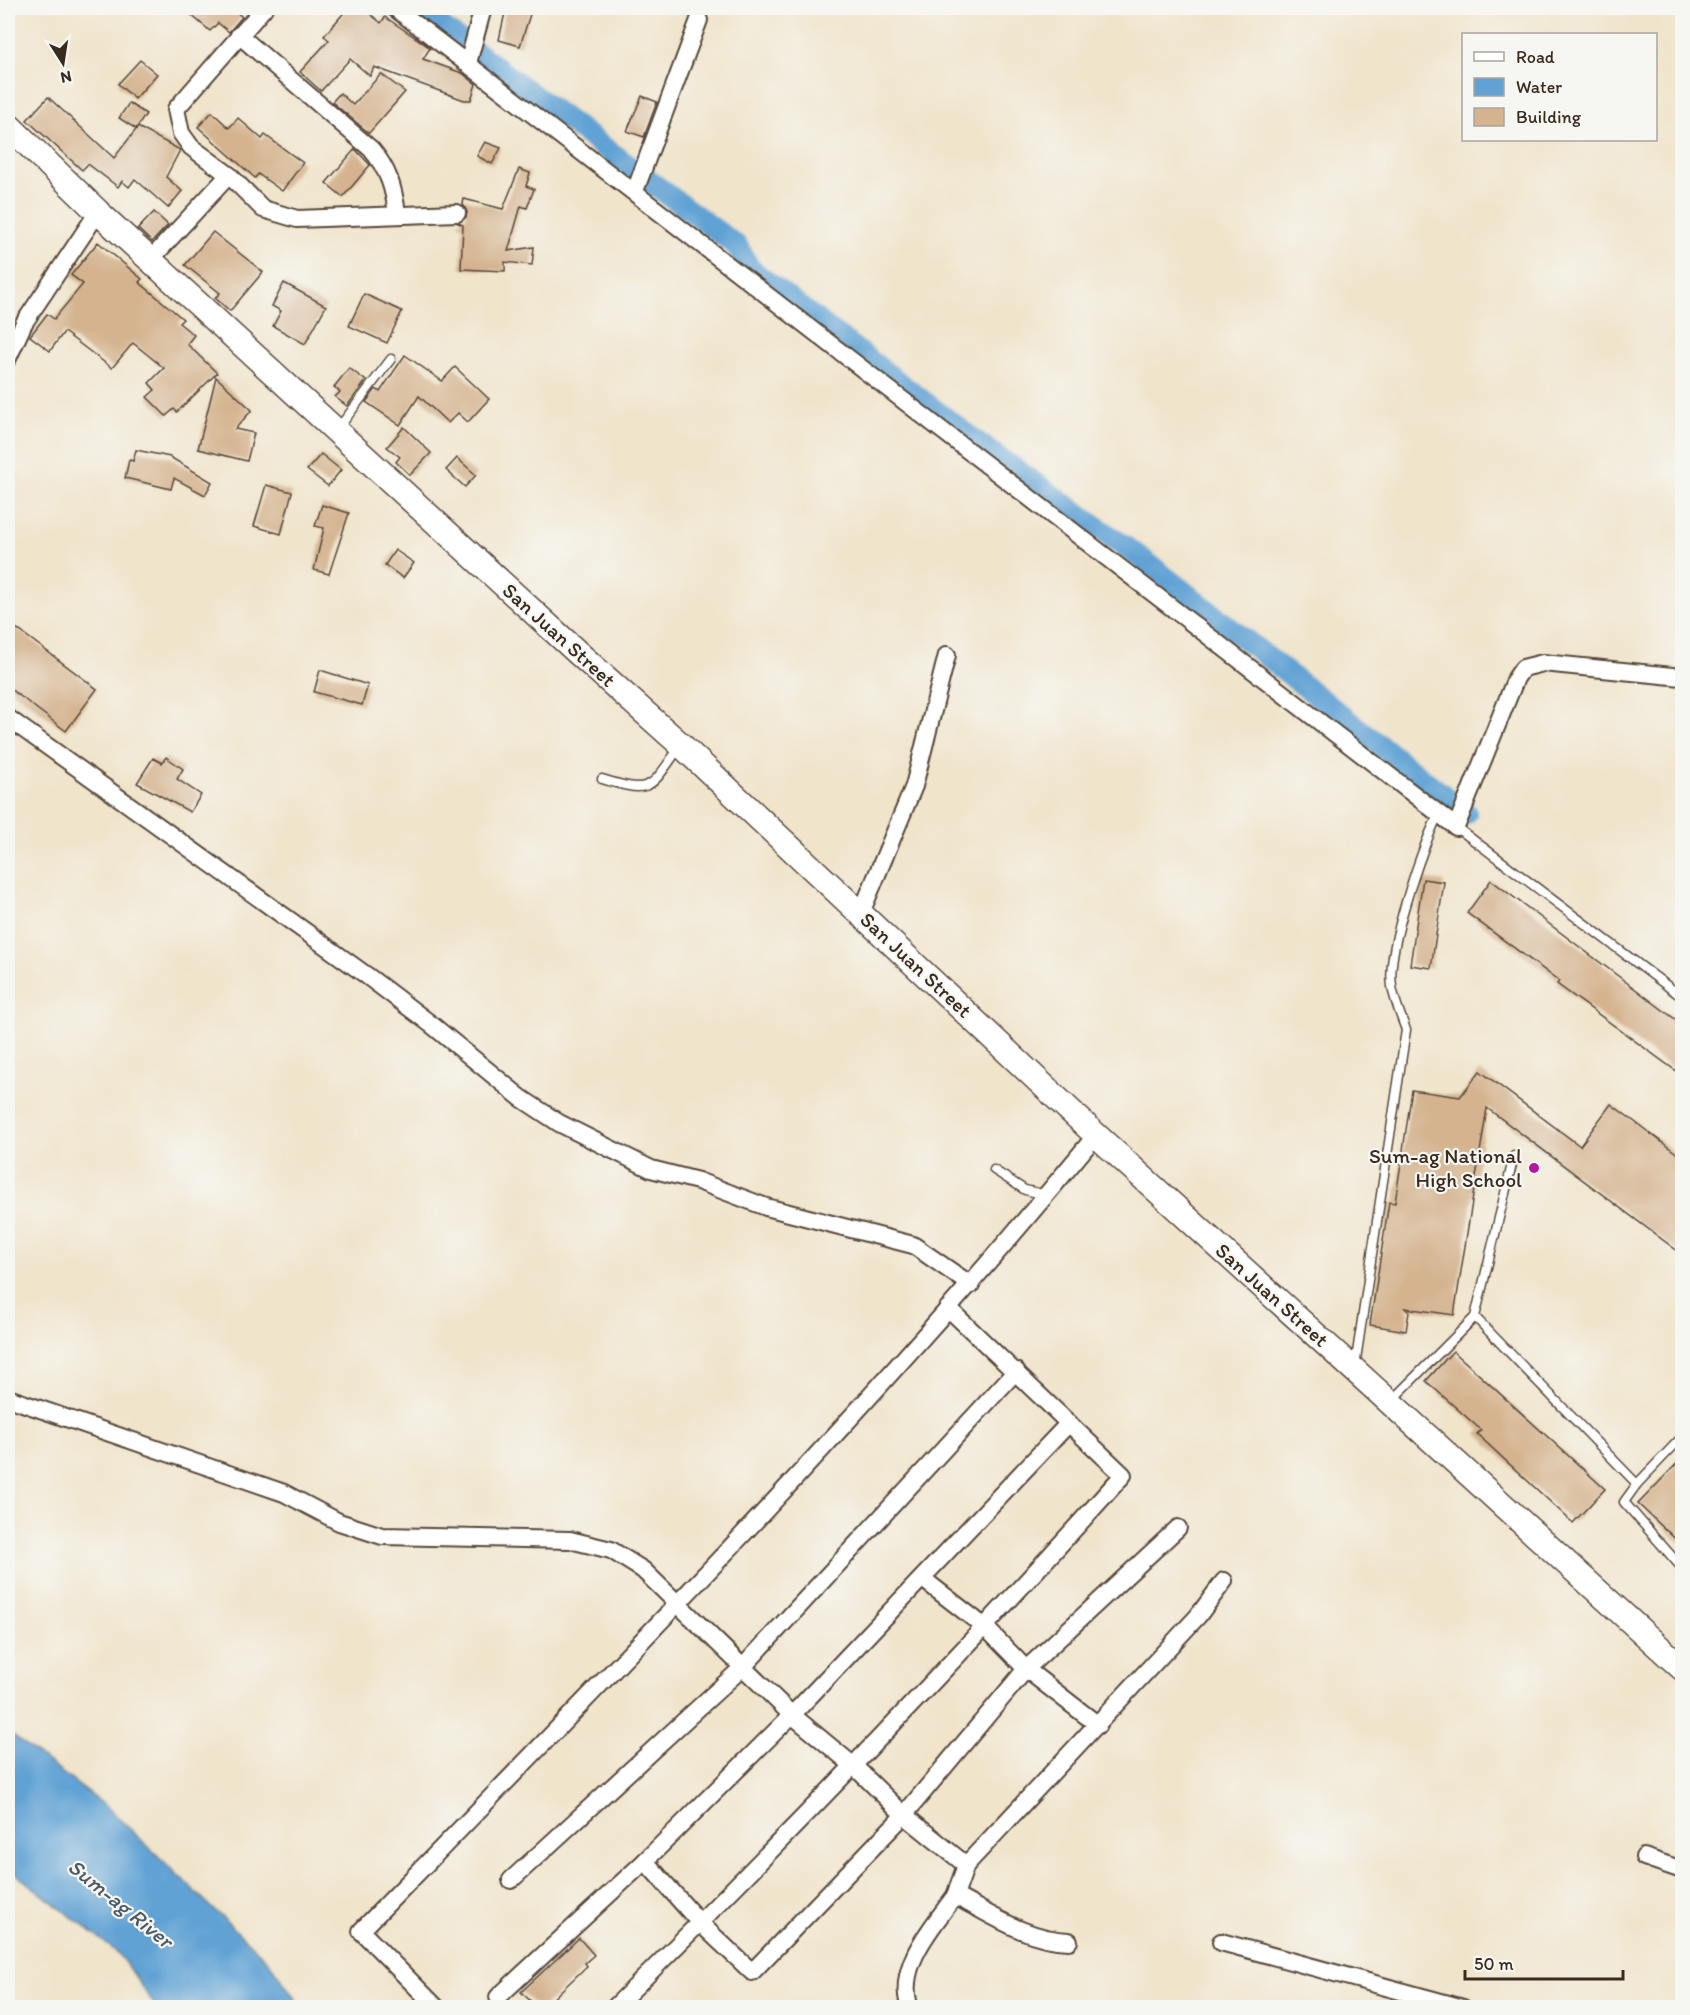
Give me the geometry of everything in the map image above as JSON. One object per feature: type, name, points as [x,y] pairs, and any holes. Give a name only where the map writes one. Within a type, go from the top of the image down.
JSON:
[{"type":"main road","name":"San Juan Street","points":[[14,134],[569,645],[681,745],[1096,1135],[1683,1668]]},
{"type":"street","points":[[264,8],[238,35],[176,109],[181,133],[191,147],[229,175],[263,209],[297,219],[457,213]]},
{"type":"street","points":[[395,8],[637,186],[1439,813],[1460,814],[1516,678],[1523,668],[1543,663],[1683,677]]},
{"type":"street","points":[[468,60],[483,8]]},
{"type":"street","points":[[637,186],[699,20]]},
{"type":"street","points":[[238,35],[371,148],[384,165],[391,181],[397,214]]},
{"type":"street","points":[[150,259],[229,175]]},
{"type":"street","points":[[8,358],[24,323],[98,212]]},
{"type":"street","points":[[861,913],[914,786],[947,655]]},
{"type":"street","points":[[8,718],[375,982],[521,1098],[559,1124],[651,1169],[698,1181],[766,1207],[913,1245],[970,1285]]},
{"type":"street","points":[[437,2007],[361,1931],[678,1605],[970,1285],[1096,1135]]},
{"type":"street","points":[[614,2007],[855,1767],[986,1628],[1123,1475],[948,1308]]},
{"type":"street","points":[[511,1880],[743,1667],[1016,1371]]},
{"type":"street","points":[[8,1398],[284,1493],[339,1522],[382,1536],[570,1540],[611,1550],[643,1570],[792,1715],[855,1767],[904,1815],[966,1865]]},
{"type":"street","points":[[498,1997],[645,1862],[792,1715],[1069,1423]]},
{"type":"street","points":[[645,1862],[700,1923],[752,1972],[904,1815],[1026,1670],[1178,1528]]},
{"type":"street","points":[[923,1579],[986,1628],[1026,1670],[1098,1725]]},
{"type":"street","points":[[909,2007],[907,1989],[912,1963],[923,1940],[955,1896],[966,1865],[1198,1616],[1224,1581]]},
{"type":"street","points":[[1644,1857],[1683,1870]]},
{"type":"street","points":[[955,1896],[1014,1927],[1047,1940],[1069,1941]]},
{"type":"street","points":[[1221,1942],[1463,2007]]},
{"type":"lane","points":[[337,430],[391,359]]},
{"type":"lane","points":[[602,779],[631,788],[641,789],[652,785],[681,745]]},
{"type":"lane","points":[[1354,1370],[1406,1030],[1392,986],[1392,959],[1422,847],[1439,813]]},
{"type":"lane","points":[[1460,814],[1683,997]]},
{"type":"lane","points":[[1390,1402],[1475,1317],[1514,1156]]},
{"type":"lane","points":[[994,1170],[1025,1190],[1047,1195]]},
{"type":"lane","points":[[1475,1317],[1637,1484]]},
{"type":"lane","points":[[1683,1437],[1625,1498],[1625,1506],[1683,1568]]},
{"type":"water","name":"Sum-ag River","points":[[8,1732],[107,1807],[269,1962],[301,2007],[156,2007],[118,1953],[8,1868]]},
{"type":"building","points":[[183,8],[232,8],[242,17],[229,32],[218,23],[210,31]]},
{"type":"building","points":[[348,8],[363,8],[381,23],[385,17],[430,48],[423,59],[462,73],[476,84],[471,100],[464,100],[374,67],[370,76],[350,59],[321,91],[300,72],[329,40],[324,36]]},
{"type":"building","points":[[506,8],[532,8],[520,46],[499,40]]},
{"type":"building","points":[[140,60],[157,74],[135,99],[118,84]]},
{"type":"building","points":[[381,74],[405,92],[369,133],[332,102],[340,93],[353,105]]},
{"type":"building","points":[[642,96],[657,102],[644,137],[627,131]]},
{"type":"building","points":[[48,97],[114,158],[138,127],[180,150],[166,177],[182,191],[168,208],[135,179],[129,187],[122,181],[118,187],[88,164],[82,170],[27,120]]},
{"type":"building","points":[[129,103],[146,114],[136,129],[119,118]]},
{"type":"building","points":[[212,112],[229,128],[238,118],[262,139],[265,135],[303,163],[282,191],[258,174],[255,178],[198,127]]},
{"type":"building","points":[[485,142],[501,148],[492,164],[477,156]]},
{"type":"building","points":[[355,149],[370,165],[343,197],[326,183]]},
{"type":"building","points":[[519,169],[530,173],[526,186],[534,189],[527,208],[521,206],[508,251],[534,247],[532,265],[505,262],[505,271],[461,269],[463,225],[458,223],[466,217],[464,199],[503,209]]},
{"type":"building","points":[[154,212],[168,225],[152,242],[138,229]]},
{"type":"building","points":[[213,232],[263,272],[230,311],[215,298],[220,293],[185,265]]},
{"type":"building","points":[[98,242],[142,279],[139,282],[183,319],[179,323],[194,335],[187,344],[217,373],[177,412],[174,409],[166,416],[147,397],[155,390],[149,383],[164,368],[133,343],[112,368],[64,332],[50,351],[30,336],[47,314],[54,319],[83,284],[71,275]]},
{"type":"building","points":[[284,283],[326,306],[305,344],[273,326],[281,311],[272,306]]},
{"type":"building","points":[[364,294],[402,311],[387,343],[349,326]]},
{"type":"building","points":[[405,355],[442,381],[455,367],[489,399],[468,422],[458,413],[448,423],[419,396],[400,425],[366,402],[376,389],[380,392]]},
{"type":"building","points":[[349,368],[366,381],[347,406],[335,397],[340,392],[334,387]]},
{"type":"building","points":[[216,377],[252,410],[235,429],[254,433],[247,461],[198,449]]},
{"type":"building","points":[[404,427],[431,453],[410,475],[396,462],[400,457],[387,447]]},
{"type":"building","points":[[136,450],[170,457],[212,482],[205,495],[174,478],[171,489],[125,478],[129,460],[133,461]]},
{"type":"building","points":[[321,454],[341,470],[328,486],[307,470]]},
{"type":"building","points":[[457,458],[476,475],[465,487],[446,470]]},
{"type":"building","points":[[266,485],[292,492],[281,534],[254,526]]},
{"type":"building","points":[[322,505],[349,513],[329,574],[314,570],[324,528],[315,526]]},
{"type":"building","points":[[395,550],[414,563],[403,578],[385,565]]},
{"type":"building","points":[[8,622],[97,689],[66,731],[8,687]]},
{"type":"building","points":[[320,670],[368,685],[362,705],[314,692]]},
{"type":"building","points":[[166,757],[183,769],[177,779],[201,795],[190,812],[137,783],[153,758],[162,763]]},
{"type":"building","points":[[1423,879],[1444,882],[1431,968],[1410,965]]},
{"type":"building","points":[[1491,880],[1683,1025],[1683,1076],[1557,984],[1559,981],[1467,913]]},
{"type":"building","points":[[1480,1071],[1580,1146],[1611,1104],[1683,1158],[1683,1255],[1487,1108],[1454,1315],[1405,1308],[1409,1312],[1406,1331],[1370,1325],[1389,1202],[1395,1203],[1412,1090],[1460,1097]]},
{"type":"building","points":[[1453,1351],[1605,1489],[1573,1523],[1477,1434],[1481,1430],[1426,1381]]},
{"type":"building","points":[[1683,1457],[1683,1546],[1638,1504]]},
{"type":"building","points":[[579,1938],[594,1955],[585,1963],[587,1966],[544,2007],[537,2007],[521,1992]]},
{"type":"waterway","points":[[416,8],[737,246],[750,269],[978,443],[1141,558],[1466,813]]},
{"type":"place","name":"Sum-ag National High School","points":[[1534,1168]]}]
